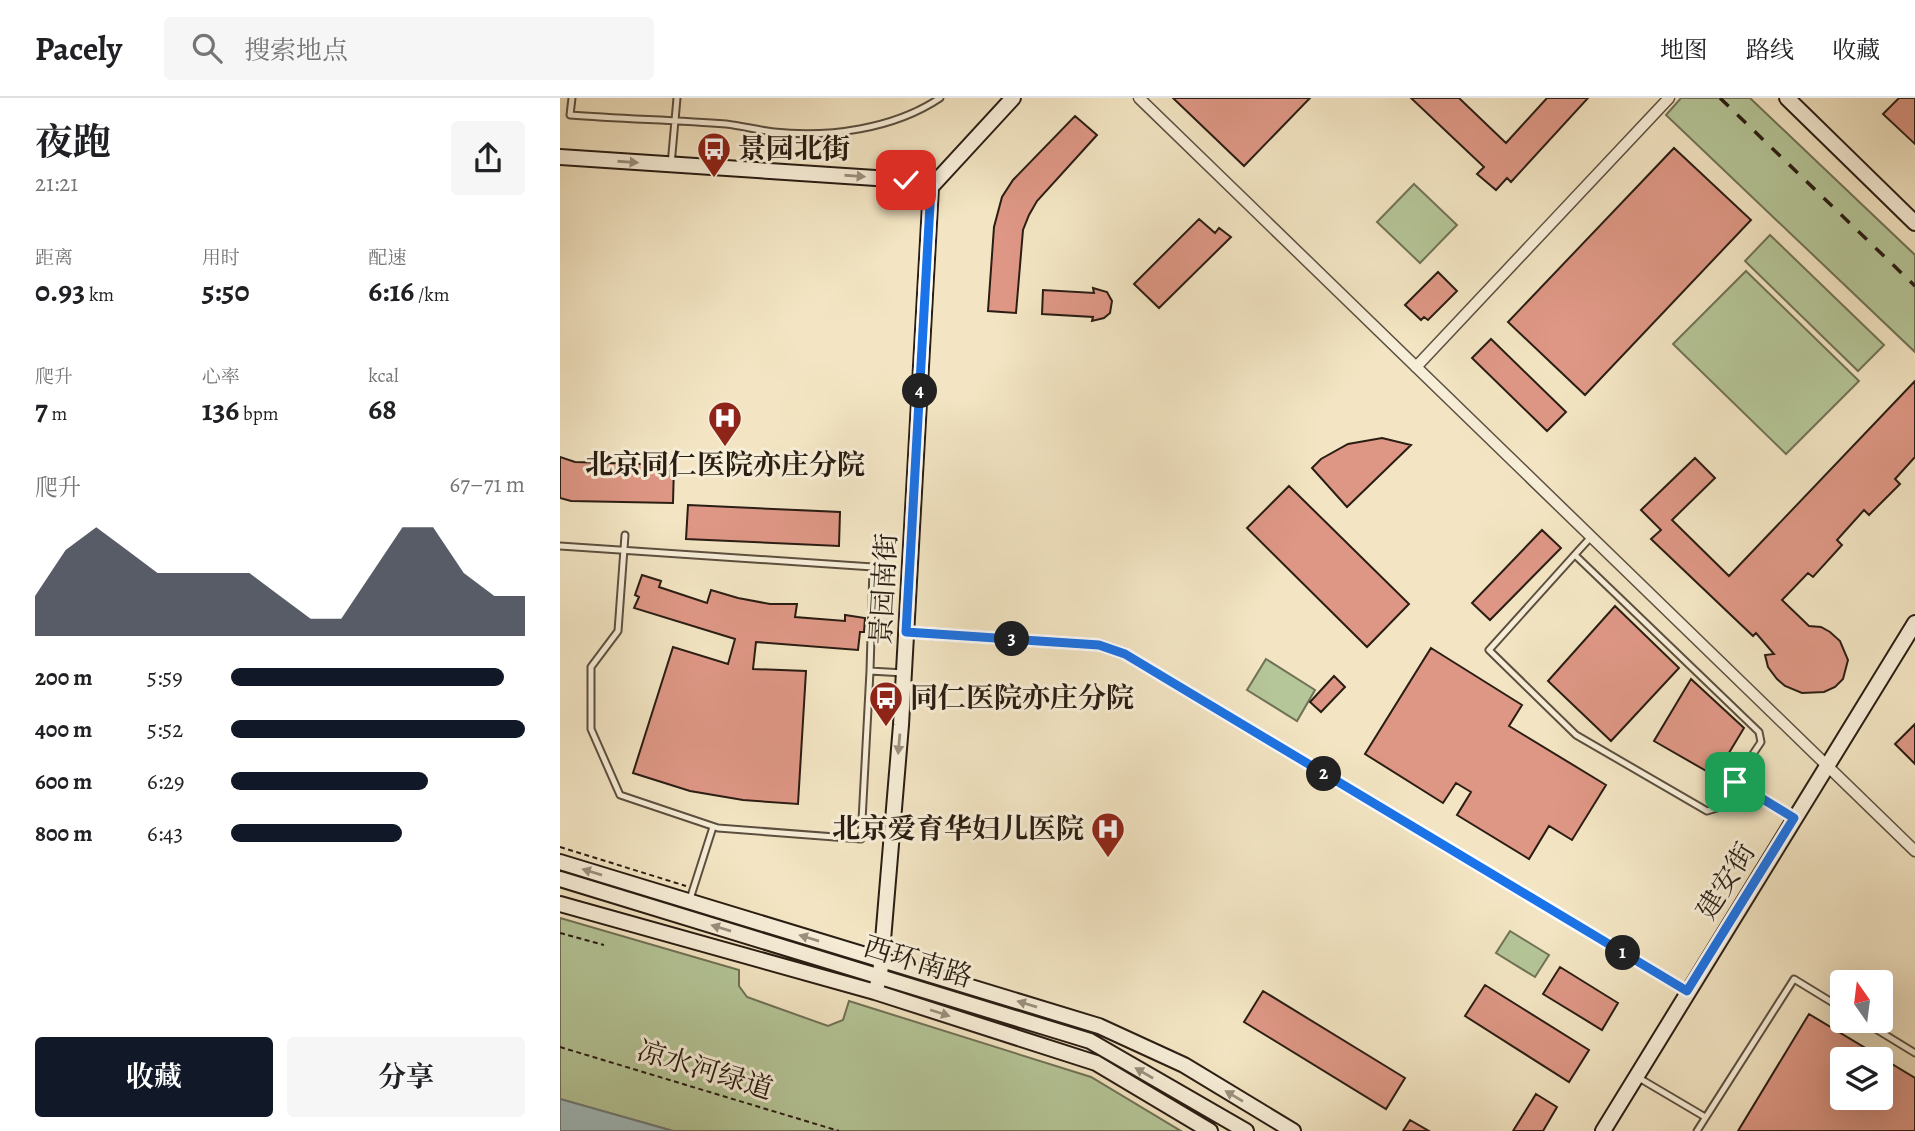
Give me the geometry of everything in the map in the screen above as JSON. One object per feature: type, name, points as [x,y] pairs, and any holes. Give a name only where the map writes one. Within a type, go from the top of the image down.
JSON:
[{"type":"street","points":[[560,157],[906,180],[931,187],[1013,98]]},
{"type":"street","points":[[1139,98],[1915,850]]},
{"type":"street","points":[[1416,367],[1669,98]]},
{"type":"street","points":[[1787,98],[1915,223]]},
{"type":"street","name":"景园南街","points":[[875,992],[880,976],[904,673],[931,187]]},
{"type":"street","name":"建安街","points":[[1603,1131],[1915,622]]},
{"type":"street","points":[[906,632],[1099,645],[1125,654],[1687,991]]},
{"type":"street","points":[[560,862],[692,895],[881,960],[1099,1026],[1184,1065],[1293,1131]]},
{"type":"street","name":"西环南路","points":[[560,879],[1090,1041],[1246,1131]]},
{"type":"street","name":"西环南路","points":[[560,904],[875,992],[1096,1063],[1210,1131]]},
{"type":"lane","points":[[572,98],[570,115],[728,125],[776,132],[823,133],[861,128],[895,119],[940,98]]},
{"type":"lane","points":[[671,164],[677,98]]},
{"type":"lane","points":[[560,545],[623,550],[873,567],[861,839],[713,827],[620,795],[591,729],[591,667],[618,631],[623,550],[625,535]]},
{"type":"lane","points":[[1575,555],[1759,732],[1761,742],[1717,808],[1707,811],[1576,735],[1489,650],[1591,537]]},
{"type":"lane","points":[[870,671],[904,673]]},
{"type":"lane","points":[[1735,782],[1794,818]]},
{"type":"lane","points":[[692,895],[713,827]]},
{"type":"lane","points":[[1697,1131],[1794,979],[1830,1001]]},
{"type":"lane","points":[[1882,1033],[1915,1053]]},
{"type":"lane","points":[[1636,1076],[1705,1117]]},
{"type":"path","points":[[560,847],[692,895]]},
{"type":"path","points":[[560,933],[604,945]]},
{"type":"path","name":"凉水河绿道","points":[[560,1047],[839,1131]]},
{"type":"green space","points":[[1681,98],[1750,98],[1915,255],[1915,352],[1666,115]]},
{"type":"green space","points":[[1414,184],[1457,225],[1420,263],[1377,222]]},
{"type":"green space","points":[[1770,235],[1884,345],[1858,371],[1745,261]]},
{"type":"green space","points":[[1746,271],[1859,381],[1786,454],[1673,344]]},
{"type":"green space","points":[[1266,659],[1315,690],[1297,721],[1247,690]]},
{"type":"green space","points":[[560,918],[739,970],[739,986],[747,997],[828,1026],[843,1020],[849,1001],[1091,1077],[1181,1131],[673,1131],[560,1099]]},
{"type":"green space","points":[[1510,931],[1549,955],[1535,977],[1496,953]]},
{"type":"water","points":[[560,1099],[673,1131],[560,1131]]},
{"type":"building","points":[[1173,98],[1310,98],[1244,166]]},
{"type":"building","points":[[1411,98],[1459,98],[1506,143],[1547,98],[1588,98],[1511,182],[1507,178],[1496,190],[1477,174],[1484,167]]},
{"type":"building","points":[[1899,98],[1915,98],[1915,144],[1883,114]]},
{"type":"building","points":[[1075,116],[1097,135],[1037,201],[1029,215],[1023,230],[1016,313],[988,311],[994,227],[1002,197],[1013,180]]},
{"type":"building","points":[[1674,148],[1751,220],[1585,395],[1508,322]]},
{"type":"building","points":[[1199,219],[1215,233],[1219,228],[1231,237],[1159,308],[1134,284]]},
{"type":"building","points":[[1438,272],[1457,291],[1428,320],[1424,317],[1421,320],[1405,305]]},
{"type":"building","points":[[1093,288],[1107,292],[1112,301],[1110,313],[1104,318],[1092,321],[1093,317],[1042,314],[1043,290],[1094,293]]},
{"type":"building","points":[[1491,339],[1566,412],[1547,431],[1472,358]]},
{"type":"building","points":[[1915,381],[1915,457],[1895,479],[1900,484],[1869,515],[1864,510],[1837,540],[1842,545],[1813,577],[1808,573],[1782,600],[1809,626],[1821,627],[1840,641],[1848,660],[1843,679],[1835,687],[1824,692],[1802,693],[1785,686],[1777,679],[1768,667],[1765,655],[1774,654],[1756,633],[1753,636],[1651,539],[1661,530],[1641,510],[1695,458],[1715,478],[1672,520],[1729,576]]},
{"type":"building","points":[[1382,438],[1411,445],[1347,507],[1312,468],[1321,459],[1348,444]]},
{"type":"building","points":[[560,457],[575,462],[674,465],[673,503],[571,501],[560,498]]},
{"type":"building","points":[[1289,486],[1409,604],[1367,647],[1247,528]]},
{"type":"building","points":[[688,505],[840,512],[839,546],[686,539]]},
{"type":"building","points":[[1542,530],[1561,548],[1490,620],[1472,603]]},
{"type":"building","points":[[642,575],[661,581],[659,587],[707,603],[711,590],[770,604],[797,604],[795,617],[845,621],[845,615],[865,618],[858,650],[756,642],[753,669],[806,671],[798,804],[743,800],[690,791],[633,773],[673,647],[728,664],[735,639],[634,608],[639,597],[635,595]]},
{"type":"building","points":[[1615,606],[1679,668],[1611,741],[1548,681]]},
{"type":"building","points":[[1431,648],[1522,705],[1509,726],[1606,785],[1572,840],[1549,826],[1529,859],[1457,815],[1471,792],[1456,783],[1443,803],[1365,754]]},
{"type":"building","points":[[1334,676],[1345,687],[1321,712],[1310,702]]},
{"type":"building","points":[[1691,679],[1744,728],[1715,776],[1654,741]]},
{"type":"building","points":[[1915,724],[1915,764],[1895,744]]},
{"type":"building","points":[[1560,967],[1618,1003],[1602,1030],[1543,994]]},
{"type":"building","points":[[1485,985],[1589,1050],[1569,1082],[1465,1016]]},
{"type":"building","points":[[1263,991],[1405,1078],[1386,1109],[1244,1022]]},
{"type":"building","points":[[1809,1014],[1830,1027],[1830,1033],[1840,1033],[1864,1047],[1830,1047],[1830,1110],[1893,1110],[1893,1065],[1915,1078],[1915,1131],[1738,1131]]},
{"type":"building","points":[[1536,1094],[1557,1107],[1543,1131],[1513,1131]]},
{"type":"building","points":[[1410,1120],[1429,1131],[1403,1131]]},
{"type":"railway","points":[[1720,98],[1915,286]]},
{"type":"place","name":"景园北街","points":[[714,179]]},
{"type":"place","name":"北京同仁医院亦庄分院","points":[[725,448]]},
{"type":"place","name":"同仁医院亦庄分院","points":[[886,728]]},
{"type":"place","name":"北京爱育华妇儿医院","points":[[1108,859]]},
{"type":"route","points":[[906,180],[931,187],[906,632],[1099,645],[1125,654],[1687,991],[1794,818],[1735,782]]}]
